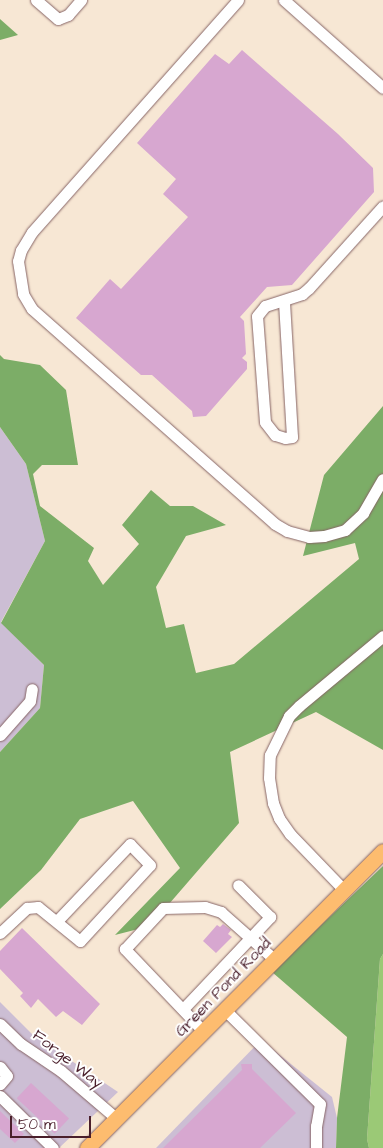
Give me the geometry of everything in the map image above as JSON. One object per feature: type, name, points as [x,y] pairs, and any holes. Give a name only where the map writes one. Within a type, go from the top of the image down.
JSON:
[{"type":"main road","name":"Green Pond Road","points":[[87,1148],[226,1011],[343,888],[383,851]]},
{"type":"street","points":[[36,0],[58,19],[68,14],[81,0]]},
{"type":"street","points":[[238,0],[32,232],[21,250],[18,261],[23,294],[32,309],[275,524],[287,531],[309,538],[345,530],[364,513],[383,479]]},
{"type":"street","points":[[284,0],[383,88]]},
{"type":"street","points":[[284,302],[292,437],[280,437],[271,432],[265,422],[258,316],[265,306],[284,302],[302,294],[309,288],[383,206]]},
{"type":"street","points":[[343,888],[290,834],[279,818],[273,803],[269,778],[270,755],[289,716],[298,706],[383,636]]},
{"type":"street","points":[[0,735],[30,701],[32,689]]},
{"type":"street","points":[[0,933],[27,908],[38,908],[80,940],[150,865],[130,844],[57,921]]},
{"type":"street","points":[[183,1009],[270,917],[238,885]]},
{"type":"street","points":[[204,1032],[125,949],[164,908],[205,906],[221,912],[274,960]]},
{"type":"street","points":[[226,1011],[320,1104],[316,1126],[316,1148]]},
{"type":"street","name":"Forge Way","points":[[0,1024],[21,1044],[61,1072],[117,1119]]},
{"type":"street","points":[[0,1067],[7,1076],[0,1084]]},
{"type":"street","points":[[0,1096],[53,1148]]},
{"type":"shaded area","points":[[0,427],[26,464],[45,541],[1,622],[44,665],[40,708],[0,752]]},
{"type":"shaded area","points":[[0,1002],[33,1035],[118,1092],[59,1148],[0,1148]]},
{"type":"shaded area","points":[[261,1040],[332,1097],[337,1118],[336,1148],[156,1148]]},
{"type":"green space","points":[[0,19],[18,35],[0,40]]},
{"type":"green space","points":[[0,355],[4,359],[40,365],[66,390],[78,465],[42,465],[33,474],[40,506],[94,548],[88,561],[103,585],[139,544],[122,525],[151,490],[170,506],[193,506],[226,525],[186,536],[156,587],[166,628],[184,624],[196,673],[234,664],[359,559],[355,543],[303,556],[324,475],[383,406],[383,750],[316,712],[230,752],[239,823],[150,926],[115,935],[180,868],[133,801],[80,819],[41,870],[0,909],[0,752],[40,708],[44,665],[1,623],[45,541],[26,464],[0,427]]},
{"type":"green space","points":[[383,866],[383,954],[380,959],[367,1139],[369,1148],[336,1148],[337,1118],[347,1037],[272,972]]},
{"type":"green space","points":[[383,954],[383,1148],[369,1148],[367,1139],[380,959]]},
{"type":"building","points":[[242,50],[338,134],[373,168],[374,192],[292,285],[267,287],[240,317],[244,321],[246,354],[242,358],[247,362],[247,369],[206,416],[193,417],[192,411],[152,375],[141,375],[76,318],[110,279],[121,289],[188,217],[163,194],[176,179],[137,143],[215,54],[229,64]]},
{"type":"building","points":[[223,924],[231,930],[228,934],[232,937],[216,953],[203,941],[217,925],[220,927]]},
{"type":"building","points":[[22,928],[100,1004],[82,1025],[63,1011],[56,1017],[38,999],[31,1008],[20,996],[23,993],[0,969],[0,951]]},
{"type":"building","points":[[241,1064],[252,1064],[252,1069],[296,1113],[260,1148],[163,1148],[242,1070]]},
{"type":"building","points":[[31,1083],[69,1118],[55,1134],[17,1098]]},
{"type":"building","points":[[0,1111],[24,1134],[15,1143],[0,1129]]}]
